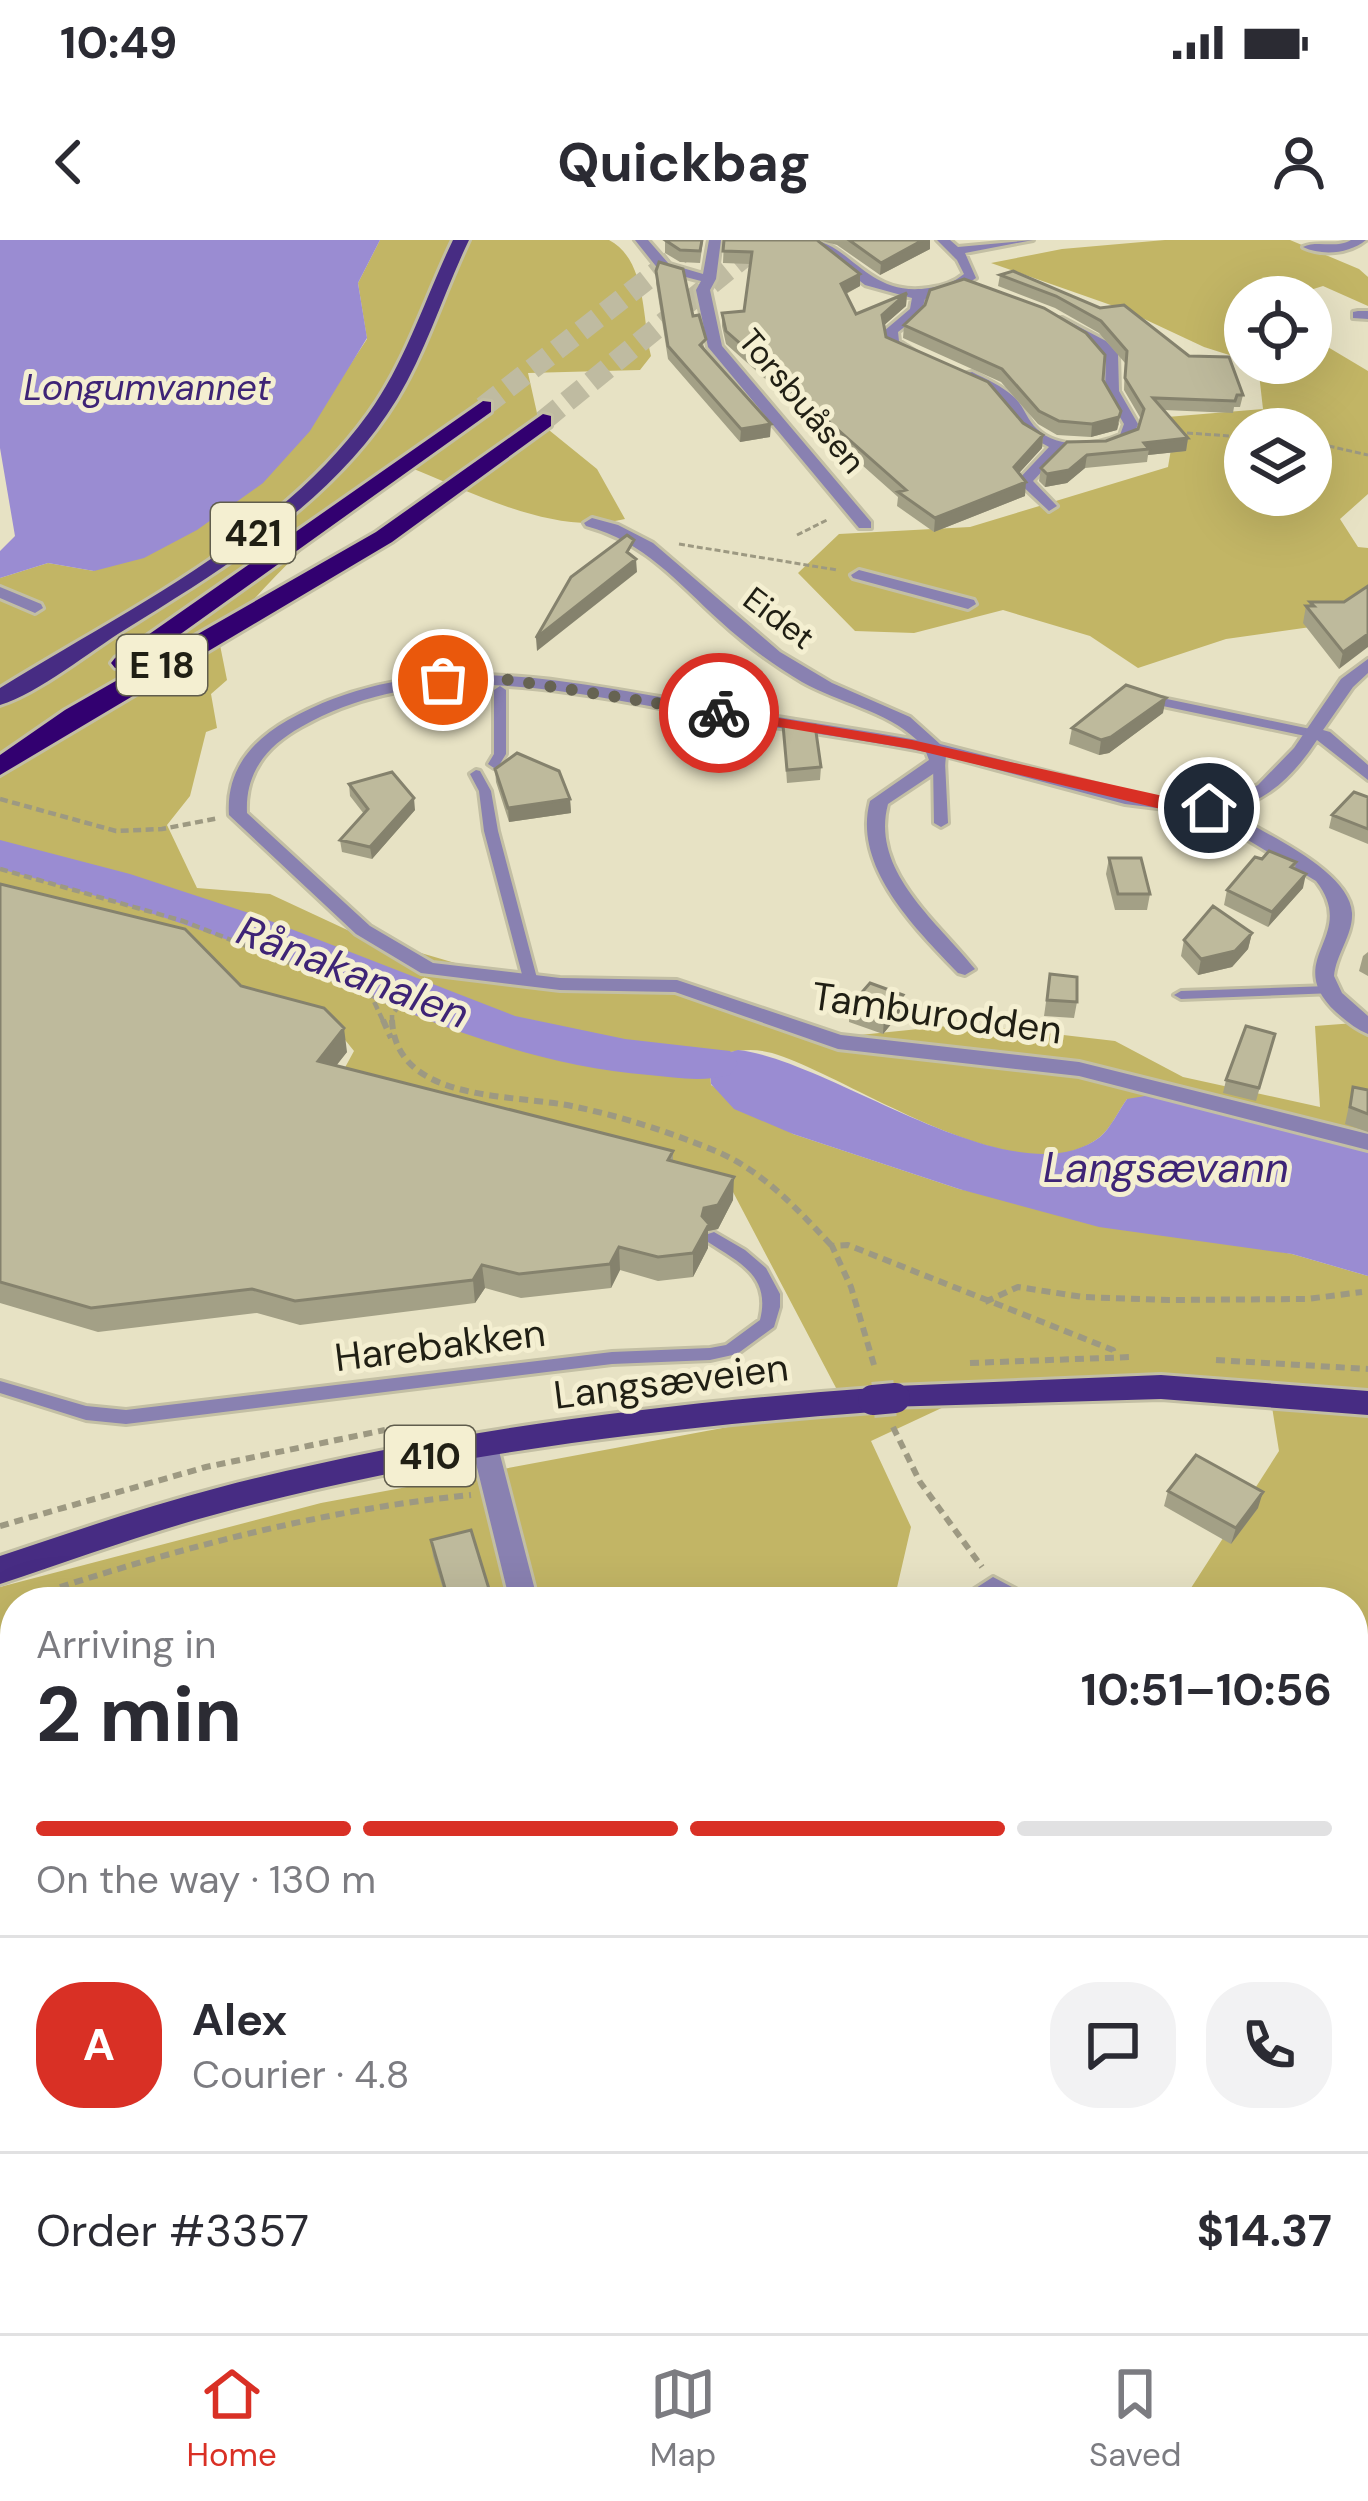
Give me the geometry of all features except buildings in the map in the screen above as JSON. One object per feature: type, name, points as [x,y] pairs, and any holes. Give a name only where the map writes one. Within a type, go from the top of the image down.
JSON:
[{"type":"highway","name":"E 18","points":[[0,752],[483,407]]},
{"type":"highway","name":"E 18","points":[[0,767],[74,716],[385,537],[543,421]]},
{"type":"main road","name":"421","points":[[7,689],[230,541],[318,472],[380,396],[449,240]]},
{"type":"main road","name":"421","points":[[7,689],[239,543],[339,461],[384,406],[461,240]]},
{"type":"main road","name":"Langsæveien","points":[[0,1570],[250,1492],[485,1447],[886,1405],[1161,1388],[1368,1403]]},
{"type":"street","points":[[641,240],[664,267],[709,279]]},
{"type":"street","name":"Torsbuåsen","points":[[715,240],[703,290],[715,347],[860,520]]},
{"type":"street","points":[[814,240],[868,285],[900,295],[970,285],[972,270],[943,240]]},
{"type":"street","points":[[955,251],[1027,240]]},
{"type":"street","points":[[1309,247],[1346,248],[1360,240]]},
{"type":"street","points":[[928,293],[919,297],[916,311],[891,331],[890,339],[931,361]]},
{"type":"street","points":[[947,367],[1014,404],[1032,433],[1059,445],[1117,443],[1127,437],[1131,424],[1112,391],[1113,357],[1102,344],[1054,318]]},
{"type":"street","points":[[1049,506],[1025,481],[1059,445]]},
{"type":"street","name":"Eidet","points":[[592,523],[645,541],[750,638],[810,679],[906,722],[938,756]]},
{"type":"street","points":[[860,574],[968,604]]},
{"type":"street","points":[[0,592],[34,608]]},
{"type":"street","points":[[238,814],[237,788],[243,769],[261,746],[293,722],[352,697],[397,686],[502,684],[938,756],[1161,804],[1209,808],[1270,786],[1294,765],[1347,679],[1368,664]]},
{"type":"street","points":[[1315,734],[1324,736],[1368,774]]},
{"type":"street","points":[[938,756],[879,801],[873,824],[905,903],[965,969]]},
{"type":"street","points":[[1209,808],[1323,877],[1337,892],[1342,916],[1324,970],[1329,990],[1368,1027]]},
{"type":"street","name":"Tamburodden","points":[[238,814],[363,930],[428,969],[531,982],[677,986],[838,1042],[1078,1069],[1368,1142]]},
{"type":"street","points":[[485,1447],[520,1587]]},
{"type":"lane","points":[[494,764],[501,745],[502,684]]},
{"type":"lane","points":[[1162,702],[1315,734]]},
{"type":"lane","points":[[938,756],[941,823]]},
{"type":"lane","points":[[476,774],[485,791],[531,982]]},
{"type":"lane","points":[[1180,995],[1329,990]]},
{"type":"lane","name":"Harebakken","points":[[0,1387],[86,1413],[126,1417],[613,1358],[731,1350],[768,1323],[774,1292],[763,1271],[714,1238]]},
{"type":"lane","points":[[990,1587],[997,1587]]},
{"type":"path","points":[[1187,433],[1224,436]]},
{"type":"path","points":[[1332,447],[1368,455]]},
{"type":"path","points":[[797,535],[824,520],[860,520]]},
{"type":"path","points":[[645,541],[715,548],[860,574]]},
{"type":"path","points":[[0,800],[96,827],[133,832],[238,814]]},
{"type":"path","points":[[0,869],[183,921],[371,995],[411,1067],[454,1086],[572,1106],[722,1155],[766,1179],[832,1246],[851,1287],[874,1365]]},
{"type":"path","points":[[393,1041],[392,1015],[418,982]]},
{"type":"path","points":[[832,1246],[848,1245],[985,1302],[1078,1334],[1113,1349],[1115,1356]]},
{"type":"path","points":[[985,1302],[1018,1287],[1083,1297],[1169,1300],[1307,1299],[1362,1292]]},
{"type":"path","points":[[886,1405],[920,1482],[993,1585]]},
{"type":"path","points":[[0,1526],[206,1467]]},
{"type":"path","points":[[60,1587],[299,1518],[493,1490]]},
{"type":"shaded area","points":[[380,240],[609,240],[621,249],[637,275],[651,356],[640,370],[528,373],[539,422],[597,469],[625,519],[598,523],[541,517],[404,465],[333,521],[249,605],[229,628],[235,632],[220,645],[227,680],[211,694],[217,728],[206,732],[190,796],[167,825],[197,888],[270,894],[356,934],[503,977],[674,983],[820,1039],[968,1024],[1115,1041],[1183,1077],[1320,1107],[1315,1026],[1368,1022],[1368,1149],[1127,1099],[1100,1137],[1066,1152],[1026,1154],[936,1127],[772,1053],[740,1051],[709,1058],[711,1085],[793,1134],[959,1189],[1292,1254],[1368,1276],[1368,1587],[1192,1587],[1279,1451],[1269,1388],[948,1405],[871,1441],[911,1527],[897,1587],[0,1587],[321,1503],[845,1405],[733,1192],[336,1084],[354,1051],[333,1025],[0,898],[0,578],[48,563],[94,571],[340,380],[367,339],[358,283]]},
{"type":"shaded area","points":[[1165,240],[1290,240],[1359,269],[1368,277],[1368,306],[1332,290],[1332,276],[1224,276],[1224,353],[1125,310],[991,263],[1062,249]]},
{"type":"shaded area","points":[[1332,350],[1368,371],[1368,494],[1340,519],[1358,547],[1368,548],[1368,613],[1332,624],[1226,639],[1138,668],[1090,636],[1003,610],[914,633],[855,631],[798,573],[839,534],[970,527],[1168,467],[1172,443],[1155,418],[1224,412],[1224,516],[1332,516],[1332,408],[1263,408],[1260,384],[1332,384]]},
{"type":"water","name":"Longumvannet","points":[[0,240],[380,240],[358,283],[367,338],[310,431],[263,483],[197,530],[144,558],[94,571],[48,563],[0,578],[0,551],[15,536],[0,448]]},
{"type":"water","name":"Langsævann","points":[[738,1050],[776,1059],[972,1140],[1020,1152],[1064,1152],[1100,1137],[1127,1099],[1157,1094],[1368,1149],[1368,1276],[1292,1254],[1099,1227],[959,1189],[793,1134],[734,1109],[711,1084],[709,1058]]},
{"type":"waterway","name":"Rånakanalen","points":[[0,854],[113,884],[237,926],[502,1030],[625,1056],[711,1063]]},
{"type":"tunnel","points":[[483,407],[698,240]]},
{"type":"tunnel","points":[[543,421],[765,240]]},
{"type":"way so far","points":[[443,680],[503,679],[719,713]]},
{"type":"route","points":[[719,713],[980,758],[1161,804],[1209,808]]}]
